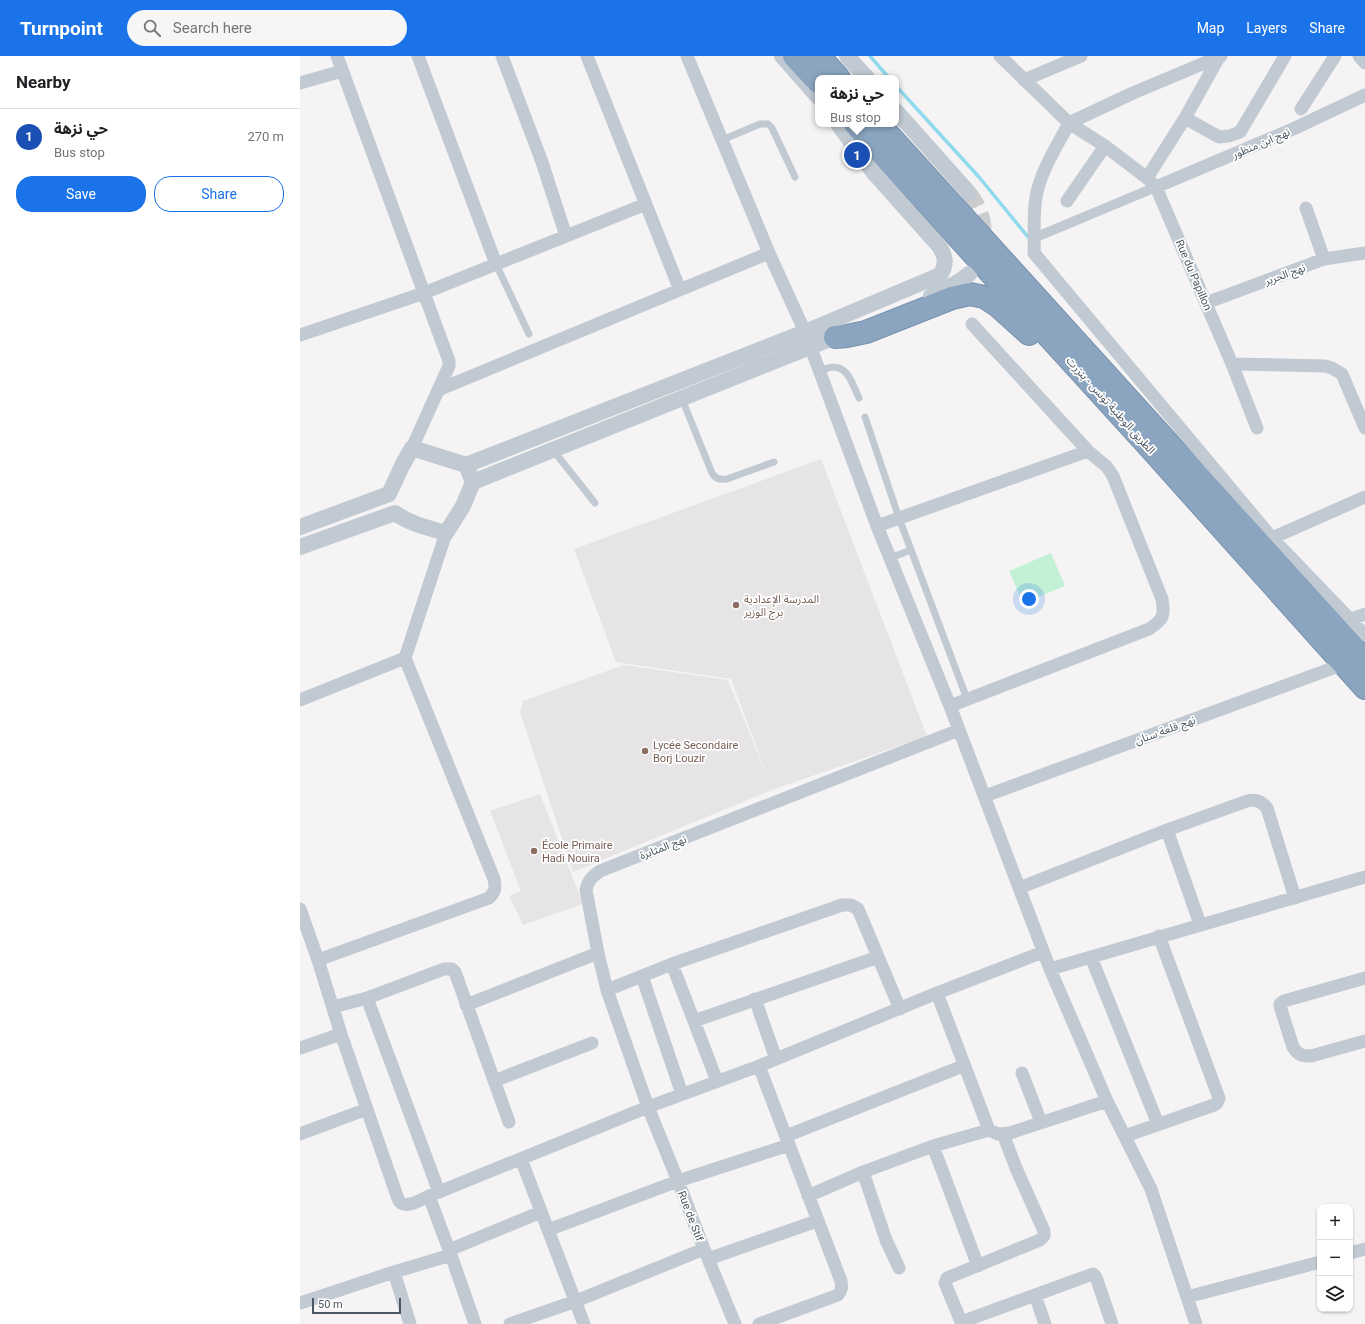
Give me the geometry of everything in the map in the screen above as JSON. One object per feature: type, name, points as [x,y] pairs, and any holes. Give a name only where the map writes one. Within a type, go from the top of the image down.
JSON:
[{"type":"highway","points":[[794,56],[815,89]]},
{"type":"highway","points":[[819,56],[836,75]]},
{"type":"highway","points":[[847,127],[1067,368],[1115,418],[1151,449]]},
{"type":"highway","name":"الطريق الوطنية تونس - بنزرت","points":[[858,127],[1151,449],[1355,662]]},
{"type":"highway","name":"الطريق الوطنية تونس - بنزرت","points":[[882,127],[1355,662],[1365,688]]},
{"type":"highway","points":[[835,337],[866,332],[952,298],[970,294],[984,297],[998,306],[1067,368]]},
{"type":"street","points":[[337,56],[449,361],[449,366],[412,448],[389,494],[395,513],[402,518],[446,533]]},
{"type":"street","points":[[418,56],[496,264]]},
{"type":"street","points":[[502,56],[542,162],[566,236]]},
{"type":"street","points":[[587,56],[680,290]]},
{"type":"street","points":[[687,56],[769,253],[805,332],[877,526],[950,706],[1043,952],[1107,1101],[1151,1189],[1196,1324]]},
{"type":"street","points":[[782,56],[815,90]]},
{"type":"street","points":[[847,56],[864,75]]},
{"type":"street","points":[[1000,56],[1069,123],[1105,146],[1151,182]]},
{"type":"street","points":[[1024,80],[1080,56]]},
{"type":"street","points":[[1034,232],[1151,182],[1220,56]]},
{"type":"street","points":[[1220,56],[1133,93],[1069,123],[1044,171],[1039,184],[1036,197],[1034,253],[1272,538],[1365,635]]},
{"type":"street","points":[[1185,118],[1219,137],[1229,136],[1240,132],[1285,56]]},
{"type":"street","points":[[1302,109],[1335,56]]},
{"type":"street","points":[[300,83],[342,70]]},
{"type":"street","name":"نهج ابن منظور","points":[[1151,182],[1292,130],[1365,95]]},
{"type":"street","points":[[899,114],[970,193]]},
{"type":"street","points":[[412,448],[466,465],[805,332],[940,275],[945,264],[944,253],[874,173],[840,127]]},
{"type":"street","points":[[1067,200],[1105,146]]},
{"type":"street","name":"Rue du Papillon","points":[[1151,182],[1206,303],[1257,428]]},
{"type":"street","points":[[300,335],[424,293],[646,204]]},
{"type":"street","points":[[1306,208],[1324,259]]},
{"type":"street","points":[[438,390],[769,253]]},
{"type":"street","name":"نهج الحرير","points":[[1206,303],[1324,259],[1365,253]]},
{"type":"street","points":[[473,482],[811,348],[948,288],[969,274]]},
{"type":"street","points":[[950,706],[1150,629],[1160,622],[1164,610],[1162,599],[1113,476],[1107,467],[1088,451],[972,324]]},
{"type":"street","points":[[1232,364],[1325,366],[1332,368],[1342,374],[1365,428]]},
{"type":"street","points":[[877,526],[1088,451]]},
{"type":"street","points":[[318,960],[489,898],[494,893],[496,887],[405,658],[446,533],[464,506],[473,482],[466,465]]},
{"type":"street","points":[[300,527],[389,494]]},
{"type":"street","points":[[1272,538],[1365,497]]},
{"type":"street","points":[[300,548],[395,513]]},
{"type":"street","points":[[1351,619],[1365,614]]},
{"type":"street","points":[[300,700],[405,658]]},
{"type":"street","name":"نهج قلعة سنان","points":[[985,796],[1355,662]]},
{"type":"street","name":"نهج المثابرة","points":[[648,1107],[607,990],[598,954],[586,890],[588,882],[592,877],[600,871],[959,730]]},
{"type":"street","points":[[1019,888],[1166,830],[1247,801],[1254,800],[1261,802],[1267,808],[1295,898]]},
{"type":"street","points":[[1166,830],[1200,924]]},
{"type":"street","points":[[1050,969],[1365,877]]},
{"type":"street","points":[[607,990],[672,964],[842,905],[851,905],[858,909],[900,1009]]},
{"type":"street","points":[[300,909],[397,1196],[400,1202],[404,1204],[409,1204],[648,1107],[759,1066],[936,993],[1043,952]]},
{"type":"street","points":[[1125,1136],[1214,1105],[1218,1103],[1219,1098],[1159,936]]},
{"type":"street","points":[[466,1005],[598,954]]},
{"type":"street","points":[[694,1021],[878,957]]},
{"type":"street","points":[[1091,957],[1158,1124]]},
{"type":"street","points":[[672,964],[717,1081]]},
{"type":"street","points":[[333,1007],[367,998],[444,969],[452,969],[455,972],[509,1122]]},
{"type":"street","points":[[642,976],[682,1094]]},
{"type":"street","points":[[1365,978],[1284,1001],[1280,1004],[1293,1047],[1297,1053],[1302,1056],[1311,1056],[1365,1041]]},
{"type":"street","points":[[936,993],[989,1130]]},
{"type":"street","points":[[367,998],[434,1194],[450,1252],[475,1324]]},
{"type":"street","points":[[755,999],[776,1059]]},
{"type":"street","points":[[300,1048],[341,1034]]},
{"type":"street","points":[[494,1082],[592,1043]]},
{"type":"street","points":[[759,1066],[842,1286],[838,1295],[759,1324]]},
{"type":"street","points":[[548,1230],[787,1141],[963,1066]]},
{"type":"street","points":[[1022,1073],[1041,1122]]},
{"type":"street","points":[[808,1196],[863,1172],[934,1146],[989,1130],[1003,1134],[1107,1101]]},
{"type":"street","name":"Rue de Stif","points":[[648,1107],[706,1254],[736,1324]]},
{"type":"street","points":[[300,1134],[367,1109]]},
{"type":"street","points":[[1003,1134],[1044,1234],[1043,1238],[1040,1240],[946,1279],[945,1283],[961,1323],[1090,1275],[1095,1275],[1112,1324]]},
{"type":"street","points":[[934,1146],[978,1266]]},
{"type":"street","points":[[521,1159],[584,1324]]},
{"type":"street","points":[[863,1172],[886,1240],[899,1268]]},
{"type":"street","points":[[300,1303],[450,1252],[541,1212]]},
{"type":"street","points":[[510,1324],[706,1254],[817,1220]]},
{"type":"street","points":[[1353,1253],[1365,1249]]},
{"type":"street","points":[[1186,1297],[1317,1263]]},
{"type":"street","points":[[394,1272],[410,1324]]},
{"type":"street","points":[[1035,1295],[1045,1324]]},
{"type":"lane","points":[[722,140],[760,124],[768,124],[772,128],[795,177]]},
{"type":"lane","points":[[496,264],[529,334]]},
{"type":"lane","points":[[820,370],[834,367],[847,373],[859,398]]},
{"type":"lane","points":[[682,399],[712,473],[717,479],[727,479],[774,462]]},
{"type":"lane","points":[[865,417],[899,518],[967,699]]},
{"type":"lane","points":[[553,450],[595,503]]},
{"type":"lane","points":[[890,558],[911,550]]},
{"type":"shaded area","name":"المدرسة الإعدادية برج الوزير","points":[[821,459],[927,736],[772,790],[573,872],[520,712],[523,701],[624,665],[728,680],[771,786],[731,679],[616,662],[574,549]]},
{"type":"shaded area","name":"École Primaire Hadi Nouira","points":[[540,794],[583,904],[523,925],[509,896],[521,891],[490,811]]},
{"type":"green space","points":[[1051,553],[1065,586],[1023,603],[1009,571]]},
{"type":"waterway","points":[[870,56],[886,75]]},
{"type":"waterway","points":[[899,89],[979,177],[1028,237]]},
{"type":"tunnel","points":[[969,193],[977,205],[982,217],[984,230],[983,244]]},
{"type":"place","name":"حي نزهة","points":[[857,155]]},
{"type":"place","name":"المدرسة الإعدادية برج الوزير","points":[[736,605]]},
{"type":"place","name":"Lycée Secondaire Borj Louzir","points":[[645,751]]},
{"type":"place","name":"École Primaire Hadi Nouira","points":[[534,851]]}]
